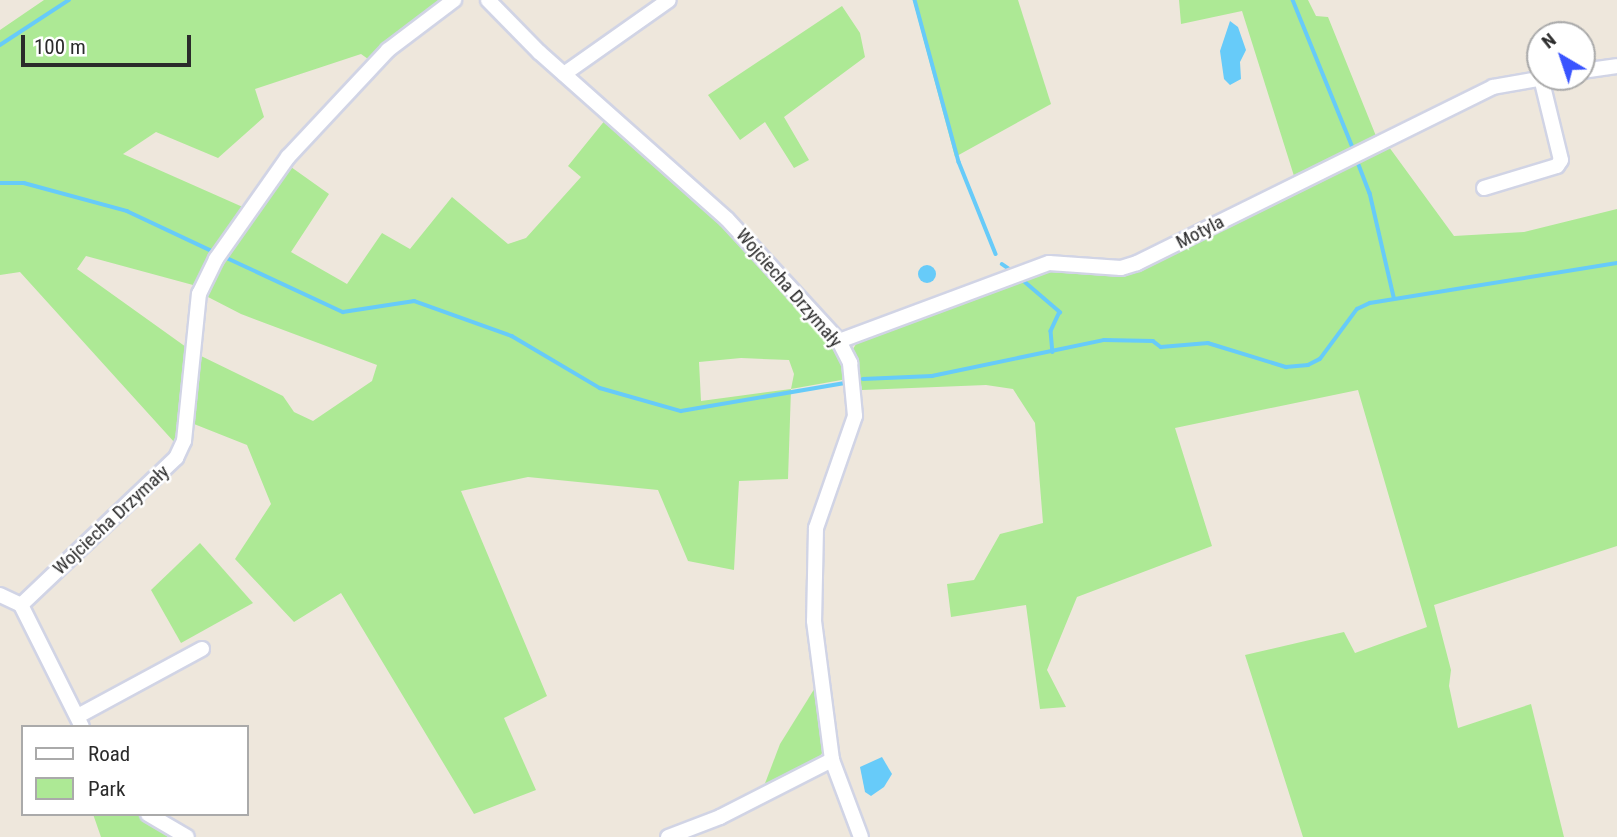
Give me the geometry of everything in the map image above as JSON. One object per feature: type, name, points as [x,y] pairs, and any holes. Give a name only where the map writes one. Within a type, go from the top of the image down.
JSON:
[{"type":"street","name":"Wojciecha Drzymały","points":[[20,605],[176,458],[184,441],[199,294],[216,259],[293,150],[388,50],[454,0]]},
{"type":"street","name":"Wojciecha Drzymały","points":[[488,0],[564,74],[727,219],[839,341],[850,363],[855,416],[816,528],[813,560],[814,621],[832,760],[861,837]]},
{"type":"street","points":[[564,74],[669,0]]},
{"type":"street","points":[[1596,69],[1617,66]]},
{"type":"street","name":"Motyla","points":[[839,341],[1049,263],[1121,268],[1137,263],[1493,87],[1526,81]]},
{"type":"street","points":[[1484,188],[1557,166],[1561,160],[1548,91]]},
{"type":"street","points":[[0,595],[20,605],[80,721],[202,649]]},
{"type":"street","points":[[668,837],[720,817],[832,760]]},
{"type":"street","points":[[151,816],[180,835]]},
{"type":"green space","points":[[44,0],[443,0],[396,33],[368,59],[361,54],[255,89],[264,117],[218,158],[156,132],[123,154],[245,208],[193,285],[86,256],[77,269],[186,347],[183,419],[175,443],[20,272],[0,275],[0,30]]},
{"type":"green space","points":[[913,0],[1018,0],[1051,104],[955,157]]},
{"type":"green space","points":[[1179,0],[1308,0],[1316,16],[1328,17],[1376,136],[1294,176],[1242,11],[1181,24]]},
{"type":"green space","points":[[842,6],[860,33],[865,57],[784,117],[809,160],[794,168],[765,122],[740,140],[708,95]]},
{"type":"green space","points":[[606,119],[733,234],[832,341],[847,379],[791,389],[788,479],[739,481],[734,570],[688,561],[658,490],[528,477],[461,491],[547,696],[504,718],[536,790],[474,814],[341,593],[294,622],[235,559],[271,504],[247,445],[194,424],[199,355],[283,396],[294,412],[313,421],[372,381],[377,365],[241,314],[208,297],[217,270],[291,167],[329,194],[291,252],[347,284],[382,233],[410,249],[452,197],[508,244],[526,238],[581,177],[568,166]],"holes":[[[741,358],[789,360],[794,374],[791,389],[701,401],[699,362]]]},
{"type":"green space","points":[[1389,147],[1454,236],[1524,232],[1617,209],[1617,546],[1434,605],[1451,670],[1449,686],[1458,728],[1531,704],[1564,837],[1303,837],[1245,655],[1344,632],[1355,653],[1427,627],[1358,390],[1175,428],[1212,546],[1077,597],[1047,670],[1066,707],[1040,709],[1026,605],[951,617],[947,584],[974,580],[1000,534],[1043,523],[1035,423],[1013,389],[986,385],[862,390],[853,349],[861,336],[1040,272],[1070,266],[1122,272],[1154,262]]},
{"type":"green space","points":[[200,543],[253,603],[181,643],[151,590]]},
{"type":"green space","points":[[818,683],[826,748],[816,761],[764,786],[780,744]]},
{"type":"green space","points":[[94,816],[144,816],[168,837],[101,837]]},
{"type":"water","points":[[1230,21],[1238,27],[1246,50],[1240,62],[1241,79],[1230,85],[1224,79],[1220,51]]},
{"type":"water","points":[[923,265],[931,265],[936,274],[934,281],[923,283],[918,278],[918,270]]},
{"type":"water","points":[[882,757],[892,774],[884,787],[871,796],[865,792],[860,767]]},
{"type":"waterway","points":[[0,45],[69,0]]},
{"type":"waterway","points":[[915,0],[959,162],[996,254]]},
{"type":"waterway","points":[[1293,0],[1353,148]]},
{"type":"waterway","points":[[1359,165],[1370,193],[1394,297]]},
{"type":"waterway","points":[[0,183],[24,183],[127,211],[210,250]]},
{"type":"waterway","points":[[227,258],[343,312],[414,301],[512,336],[600,388],[681,411],[845,383]]},
{"type":"waterway","points":[[863,379],[932,376],[1104,340],[1153,341],[1161,347],[1208,343],[1286,367],[1308,365],[1320,359],[1357,309],[1370,303],[1617,263]]},
{"type":"waterway","points":[[1002,264],[1011,270]]},
{"type":"waterway","points":[[1024,281],[1060,312],[1051,331],[1053,352]]}]
